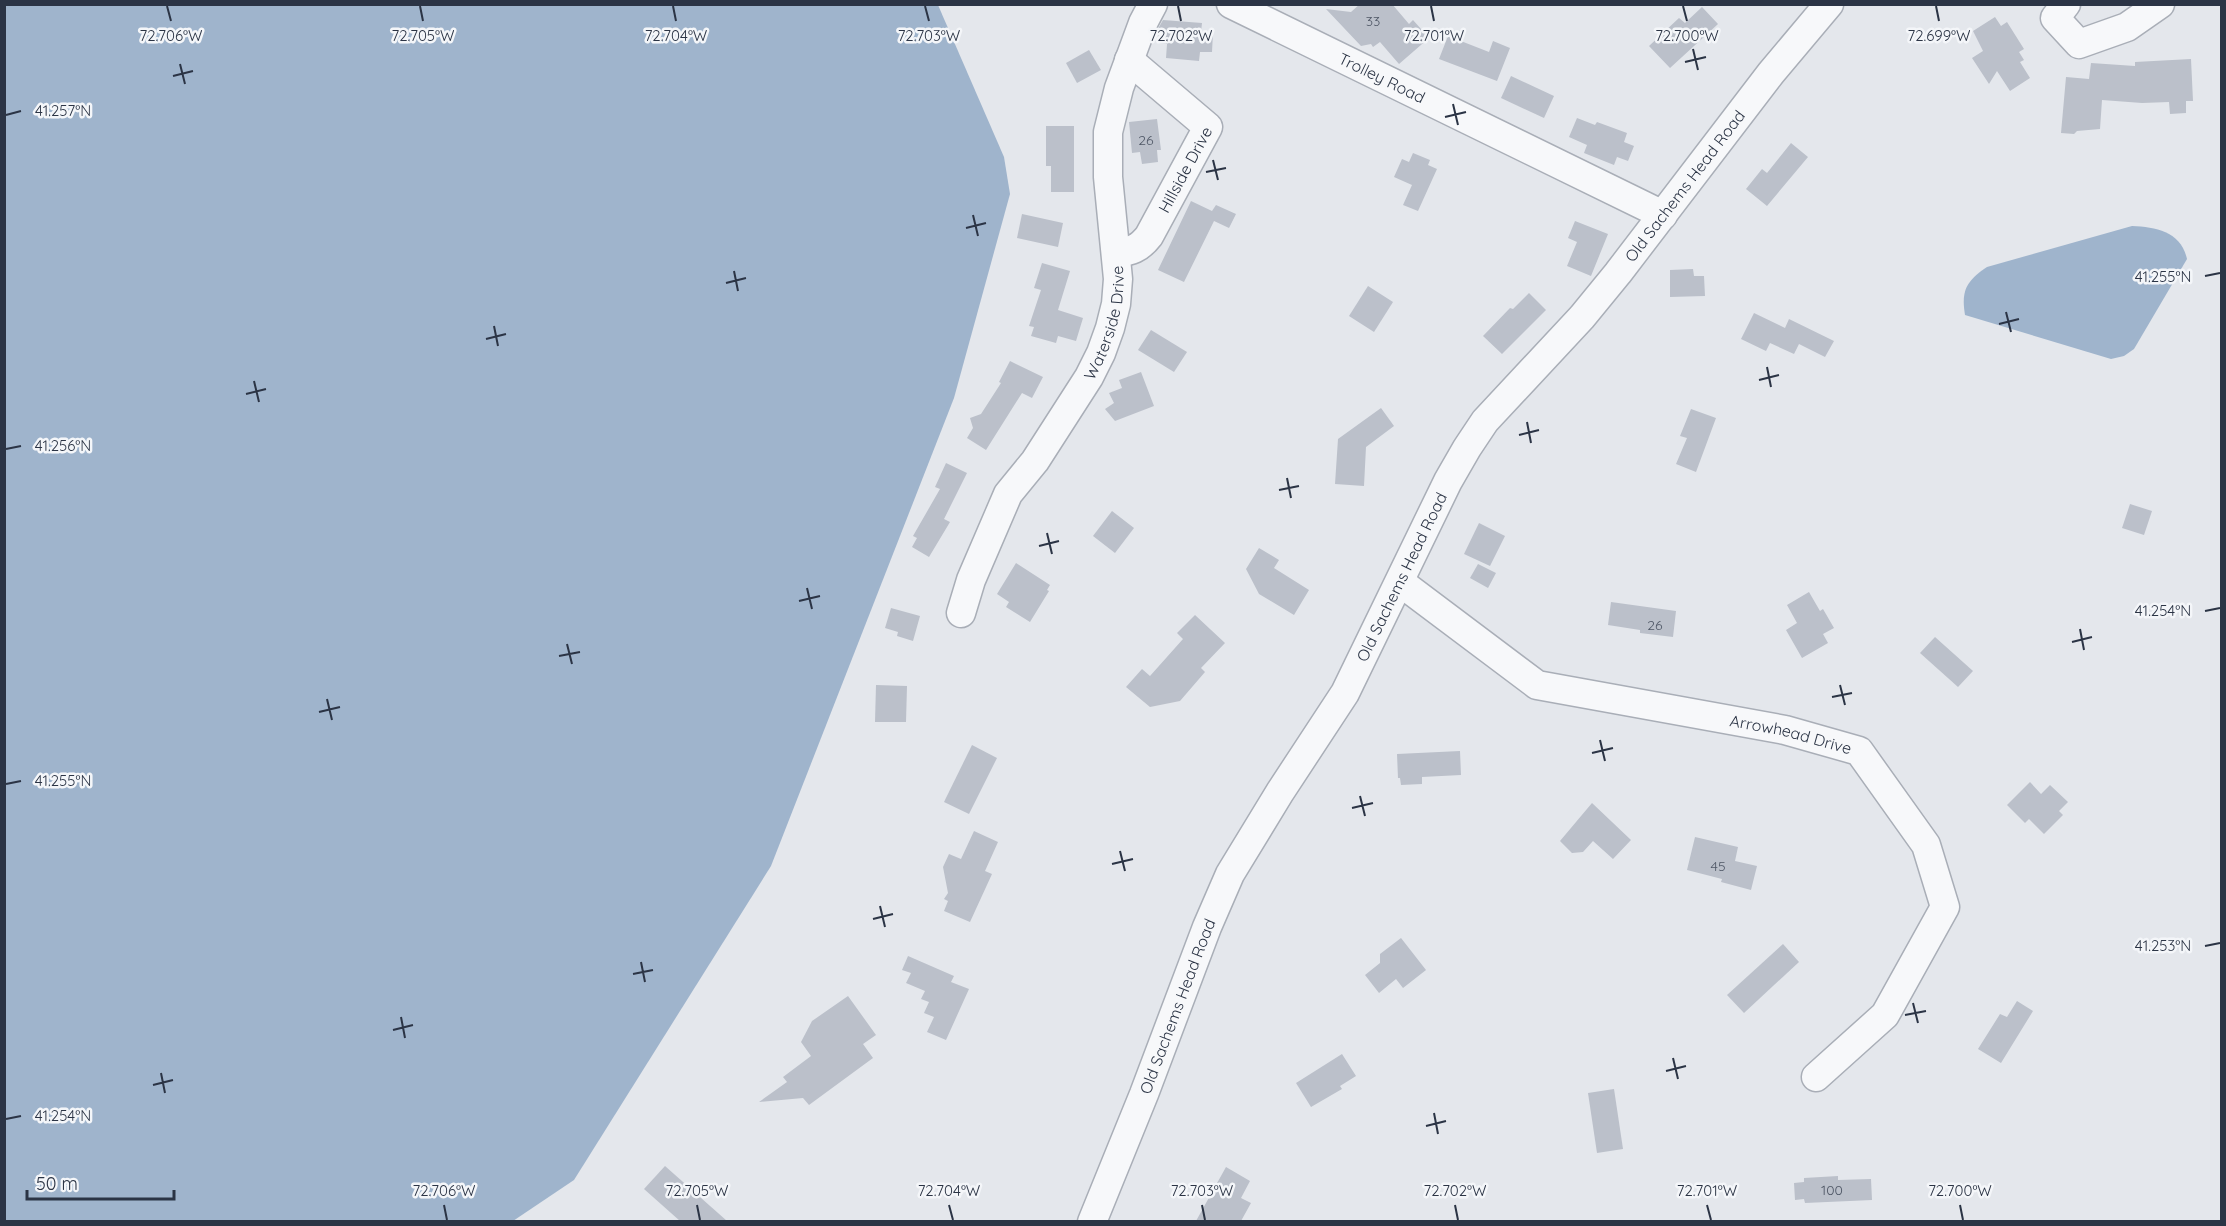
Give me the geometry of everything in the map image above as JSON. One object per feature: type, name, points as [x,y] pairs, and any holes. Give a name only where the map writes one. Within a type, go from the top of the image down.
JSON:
[{"type":"street","name":"Waterside Drive","points":[[961,613],[971,580],[1008,494],[1035,461],[1101,353],[1116,304],[1118,279],[1108,177],[1108,132],[1112,110],[1129,60],[1153,4]]},
{"type":"street","name":"Trolley Road","points":[[1231,4],[1663,215]]},
{"type":"street","name":"Old Sachems Head Road","points":[[1092,1221],[1230,874],[1275,800],[1346,693],[1448,481],[1467,448],[1485,421],[1582,317],[1618,273],[1771,73],[1829,4]]},
{"type":"street","points":[[2066,4],[2055,18],[2079,44],[2127,27],[2160,4]]},
{"type":"street","name":"Hillside Drive","points":[[1116,253],[1130,251],[1142,245],[1149,236],[1208,127],[1129,60]]},
{"type":"street","name":"Arrowhead Drive","points":[[1400,582],[1538,685],[1785,730],[1859,752],[1926,845],[1945,907],[1885,1015],[1816,1077]]},
{"type":"water","points":[[5,4],[938,5],[1004,157],[1010,194],[954,398],[771,866],[574,1180],[513,1221],[5,1221]]},
{"type":"water","points":[[2132,226],[2159,230],[2174,237],[2184,250],[2187,259],[2134,349],[2124,356],[2111,359],[1965,315],[1964,299],[1967,287],[1974,277],[1987,267]]},
{"type":"building","points":[[1360,4],[1392,4],[1409,24],[1413,20],[1429,38],[1399,64],[1380,42],[1373,47],[1371,44],[1361,46],[1326,9],[1351,12]]},
{"type":"building","points":[[1702,7],[1718,24],[1670,68],[1649,46],[1679,18],[1685,23]]},
{"type":"building","points":[[1995,17],[2001,26],[2007,22],[2024,49],[2019,52],[2024,60],[2020,62],[2030,78],[2010,91],[1997,71],[1989,84],[1972,58],[1983,51],[1973,31]]},
{"type":"building","points":[[1163,20],[1202,23],[1201,32],[1213,33],[1212,52],[1200,52],[1199,61],[1166,58],[1167,44],[1158,43],[1159,27]]},
{"type":"building","points":[[1448,36],[1489,52],[1493,41],[1510,48],[1497,81],[1439,59]]},
{"type":"building","points":[[1089,50],[1101,70],[1077,83],[1066,63]]},
{"type":"building","points":[[2191,59],[2193,101],[2186,101],[2186,113],[2170,114],[2169,102],[2142,103],[2102,100],[2100,129],[2077,131],[2074,134],[2061,133],[2066,77],[2089,79],[2091,63],[2135,66],[2135,62]]},
{"type":"building","points":[[1511,76],[1554,96],[1544,118],[1501,98]]},
{"type":"building","points":[[1577,118],[1595,125],[1597,122],[1627,133],[1624,142],[1634,146],[1628,161],[1617,157],[1614,165],[1584,153],[1587,145],[1569,137]]},
{"type":"building","points":[[1157,119],[1161,150],[1157,150],[1158,162],[1142,164],[1140,152],[1132,153],[1129,122]]},
{"type":"building","points":[[1046,126],[1074,126],[1074,192],[1051,192],[1051,166],[1046,166]]},
{"type":"building","points":[[1791,143],[1808,157],[1767,206],[1746,189],[1762,169],[1767,173]]},
{"type":"building","points":[[1413,153],[1430,160],[1428,165],[1437,169],[1418,211],[1403,205],[1412,185],[1394,177],[1402,159],[1409,162]]},
{"type":"building","points":[[1191,201],[1212,211],[1216,205],[1236,214],[1229,228],[1214,221],[1184,282],[1158,270]]},
{"type":"building","points":[[1022,214],[1063,223],[1058,247],[1017,238]]},
{"type":"building","points":[[1575,221],[1608,234],[1591,276],[1567,266],[1577,242],[1568,238]]},
{"type":"building","points":[[1042,263],[1070,271],[1058,310],[1083,318],[1076,341],[1058,336],[1056,343],[1031,336],[1034,327],[1029,326],[1041,290],[1034,288]]},
{"type":"building","points":[[1693,269],[1694,276],[1704,276],[1705,296],[1670,297],[1670,270]]},
{"type":"building","points":[[1368,286],[1393,302],[1374,332],[1349,316]]},
{"type":"building","points":[[1529,293],[1546,310],[1502,354],[1483,336],[1510,308],[1513,309]]},
{"type":"building","points":[[1754,313],[1785,328],[1789,319],[1834,341],[1825,357],[1799,344],[1794,354],[1770,343],[1766,351],[1741,339]]},
{"type":"building","points":[[1151,330],[1187,352],[1174,372],[1138,350]]},
{"type":"building","points":[[1010,361],[1043,377],[1032,398],[1022,393],[986,450],[967,438],[973,428],[970,418],[981,414],[1001,383],[999,382]]},
{"type":"building","points":[[1141,372],[1154,406],[1115,421],[1105,409],[1114,403],[1109,393],[1122,388],[1119,380]]},
{"type":"building","points":[[1381,408],[1394,426],[1366,447],[1364,486],[1335,484],[1338,439]]},
{"type":"building","points":[[1691,409],[1716,418],[1696,472],[1676,464],[1687,438],[1680,436]]},
{"type":"building","points":[[946,463],[967,473],[944,519],[950,522],[929,557],[912,547],[917,538],[913,536],[940,489],[935,487]]},
{"type":"building","points":[[2130,504],[2152,511],[2144,535],[2122,528]]},
{"type":"building","points":[[1112,511],[1134,528],[1115,553],[1093,536]]},
{"type":"building","points":[[1479,523],[1505,536],[1490,566],[1464,554]]},
{"type":"building","points":[[1259,548],[1279,560],[1274,568],[1309,590],[1294,615],[1259,594],[1246,569]]},
{"type":"building","points":[[1016,563],[1050,585],[1047,590],[1049,591],[1030,622],[1006,607],[1009,602],[997,594]]},
{"type":"building","points":[[1478,564],[1496,573],[1488,588],[1470,578]]},
{"type":"building","points":[[1809,592],[1820,611],[1823,609],[1834,628],[1823,634],[1828,643],[1802,658],[1786,630],[1797,623],[1787,605]]},
{"type":"building","points":[[1611,602],[1676,611],[1673,637],[1640,633],[1640,630],[1608,625]]},
{"type":"building","points":[[891,608],[920,616],[913,641],[897,636],[898,632],[885,628]]},
{"type":"building","points":[[1195,615],[1225,643],[1201,668],[1205,672],[1180,701],[1150,707],[1126,687],[1142,669],[1150,676],[1183,639],[1177,633]]},
{"type":"building","points":[[1935,637],[1973,671],[1958,687],[1920,653]]},
{"type":"building","points":[[876,685],[907,686],[906,722],[875,722]]},
{"type":"building","points":[[972,745],[997,758],[969,814],[944,802]]},
{"type":"building","points":[[1460,751],[1461,775],[1422,777],[1422,784],[1401,785],[1400,778],[1398,778],[1397,754]]},
{"type":"building","points":[[2030,782],[2041,794],[2050,785],[2068,802],[2059,811],[2063,815],[2044,834],[2029,819],[2025,823],[2007,805]]},
{"type":"building","points":[[1592,803],[1631,840],[1613,859],[1593,841],[1583,852],[1572,853],[1560,841]]},
{"type":"building","points":[[974,831],[998,842],[985,871],[992,874],[970,922],[944,911],[948,901],[944,899],[948,893],[943,867],[949,854],[961,859]]},
{"type":"building","points":[[1695,837],[1738,847],[1735,861],[1757,866],[1751,890],[1721,882],[1722,879],[1687,870]]},
{"type":"building","points":[[1401,938],[1426,970],[1403,988],[1396,979],[1379,993],[1365,975],[1380,963],[1380,954]]},
{"type":"building","points":[[1783,944],[1799,962],[1744,1013],[1727,995]]},
{"type":"building","points":[[908,956],[954,976],[951,982],[969,989],[946,1040],[927,1032],[934,1017],[924,1013],[929,1002],[921,999],[925,991],[906,983],[911,973],[902,970]]},
{"type":"building","points":[[848,996],[876,1035],[863,1044],[873,1058],[809,1105],[803,1098],[759,1102],[787,1082],[783,1077],[811,1056],[801,1042],[812,1021]]},
{"type":"building","points":[[2017,1001],[2033,1011],[2001,1063],[1978,1049],[2000,1014],[2007,1017]]},
{"type":"building","points":[[1342,1054],[1356,1076],[1340,1086],[1342,1089],[1311,1107],[1296,1083]]},
{"type":"building","points":[[1614,1089],[1623,1149],[1597,1153],[1588,1093]]},
{"type":"building","points":[[665,1166],[727,1221],[680,1221],[644,1189]]},
{"type":"building","points":[[1226,1167],[1250,1181],[1241,1198],[1251,1203],[1241,1221],[1196,1221]]},
{"type":"building","points":[[1838,1176],[1838,1180],[1871,1179],[1872,1200],[1805,1203],[1804,1199],[1795,1200],[1794,1183],[1804,1182],[1804,1178]]}]
